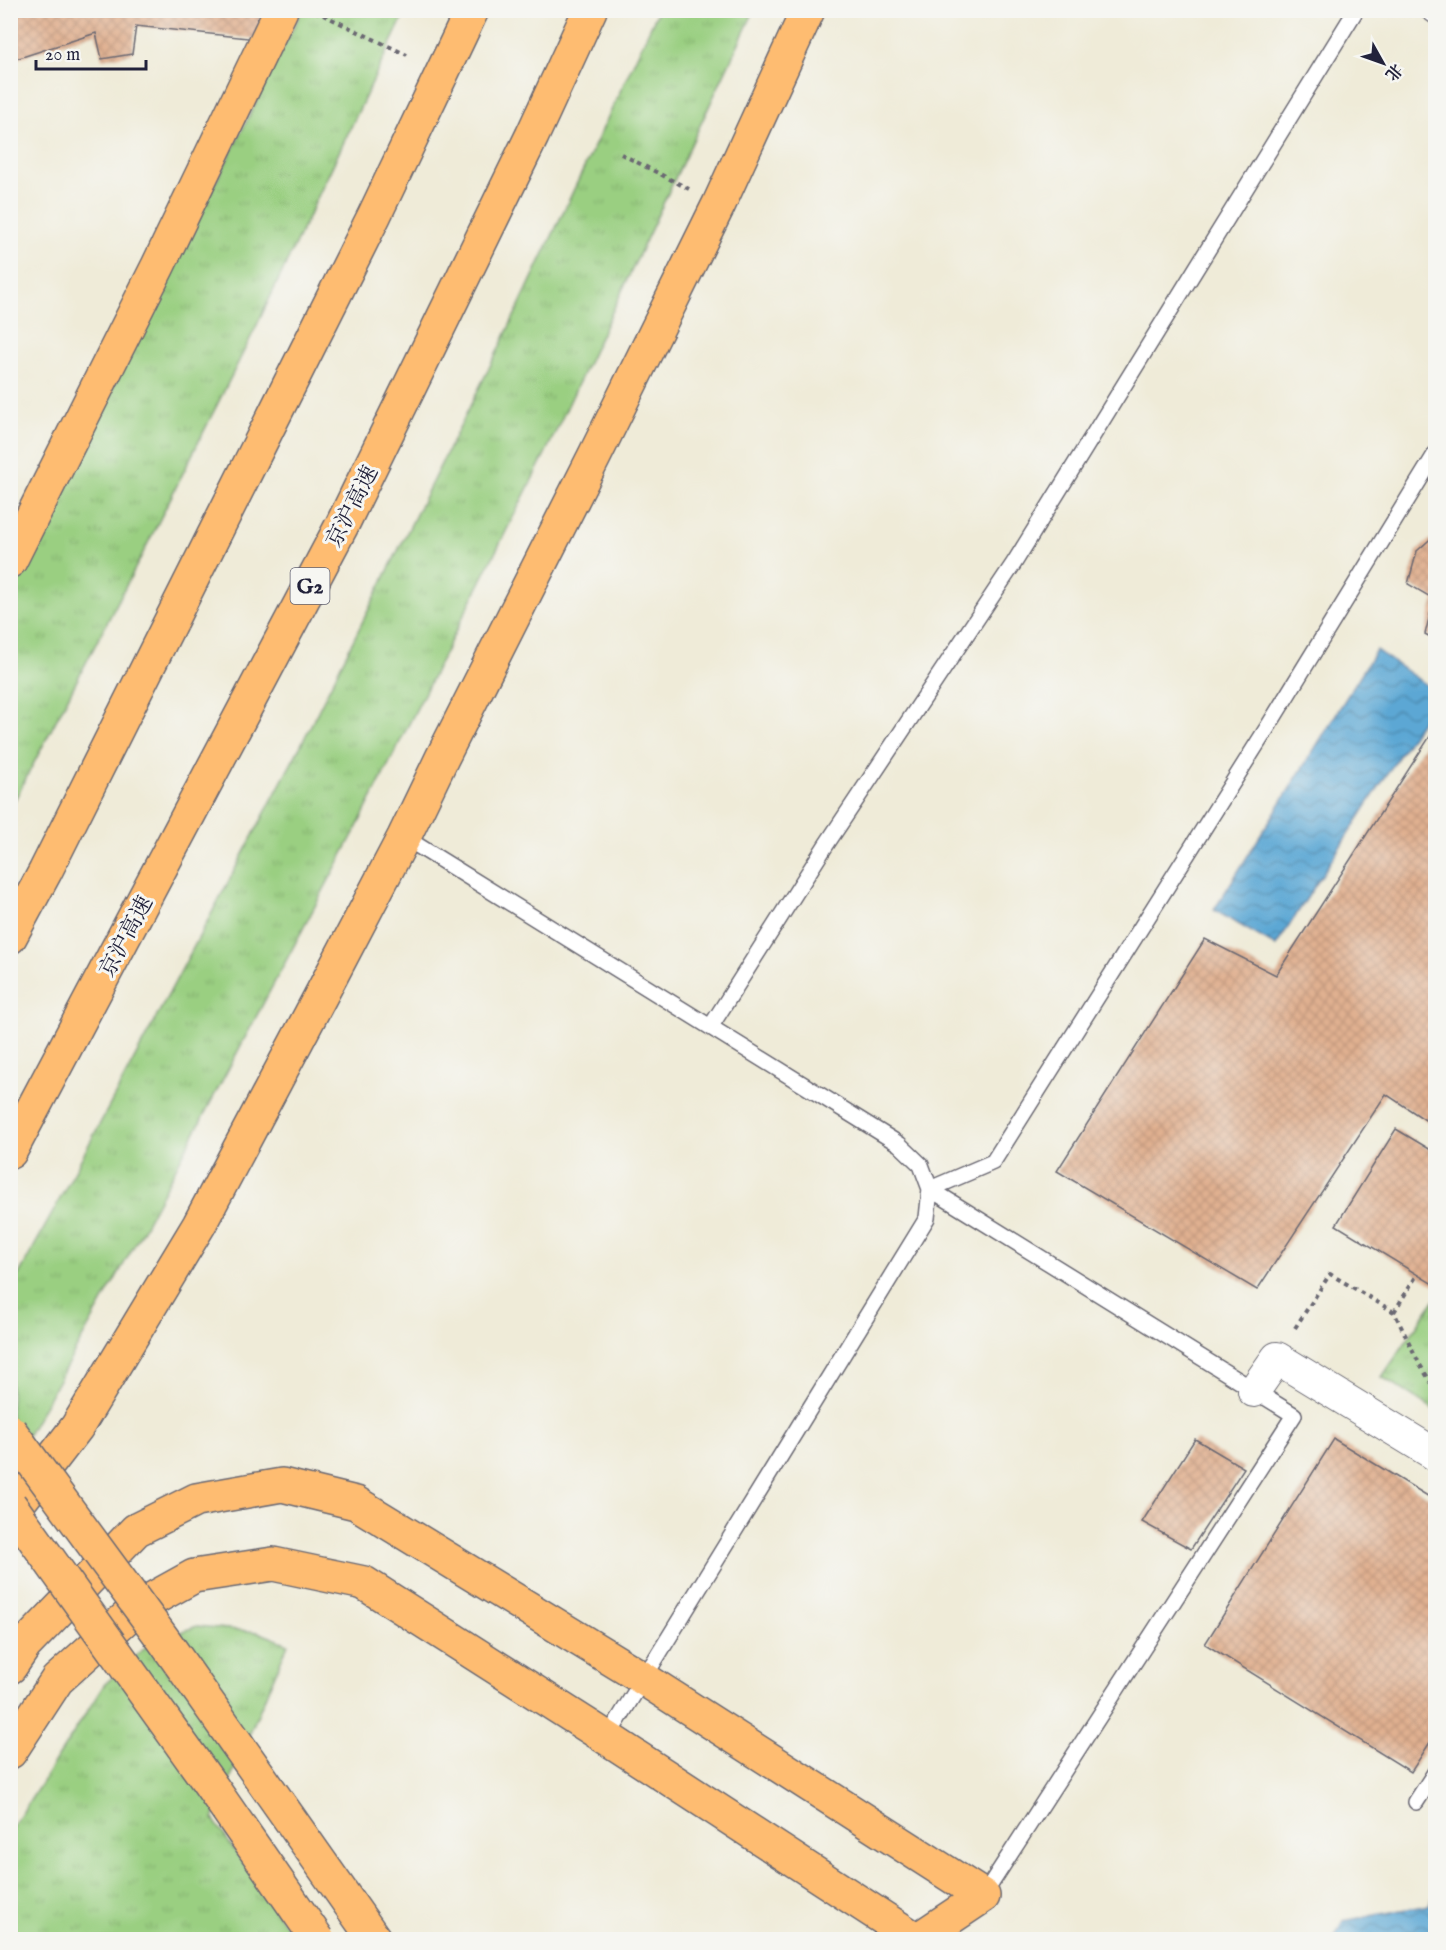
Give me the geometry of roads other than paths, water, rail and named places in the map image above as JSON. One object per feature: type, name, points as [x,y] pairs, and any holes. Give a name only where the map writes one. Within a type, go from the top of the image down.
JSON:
[{"type":"highway","points":[[10,561],[158,266],[281,10]]},
{"type":"highway","points":[[10,937],[45,872],[364,237],[472,10]]},
{"type":"highway","name":"京沪高速","points":[[10,1152],[342,525],[532,136],[590,10]]},
{"type":"highway","points":[[10,1514],[77,1427],[199,1226],[404,837],[719,204],[808,10]]},
{"type":"highway","points":[[10,1431],[164,1639],[375,1940]]},
{"type":"highway","points":[[10,1667],[25,1645],[136,1530],[196,1500],[282,1485],[356,1503],[644,1679],[982,1896]]},
{"type":"highway","points":[[10,1505],[207,1780],[318,1940]]},
{"type":"highway","points":[[10,1752],[57,1680],[138,1607],[194,1576],[273,1563],[364,1583],[917,1940],[982,1896]]},
{"type":"highway","points":[[954,1940],[982,1896]]},
{"type":"street","points":[[1254,1391],[1277,1358],[1436,1455]]},
{"type":"lane","points":[[711,1026],[826,845],[1014,563],[1356,10]]},
{"type":"lane","points":[[1426,10],[1436,17]]},
{"type":"lane","points":[[930,1189],[993,1162],[1263,735],[1436,453]]},
{"type":"lane","points":[[404,837],[899,1144],[921,1165],[930,1189],[927,1218],[607,1738]]},
{"type":"lane","points":[[930,1189],[1294,1415],[982,1896]]},
{"type":"lane","points":[[1416,1802],[1436,1771]]},
{"type":"water","points":[[1376,650],[1435,691],[1435,700],[1276,946],[1214,910]]},
{"type":"water","points":[[1435,1895],[1435,1939],[1334,1939],[1343,1921],[1429,1905]]}]
